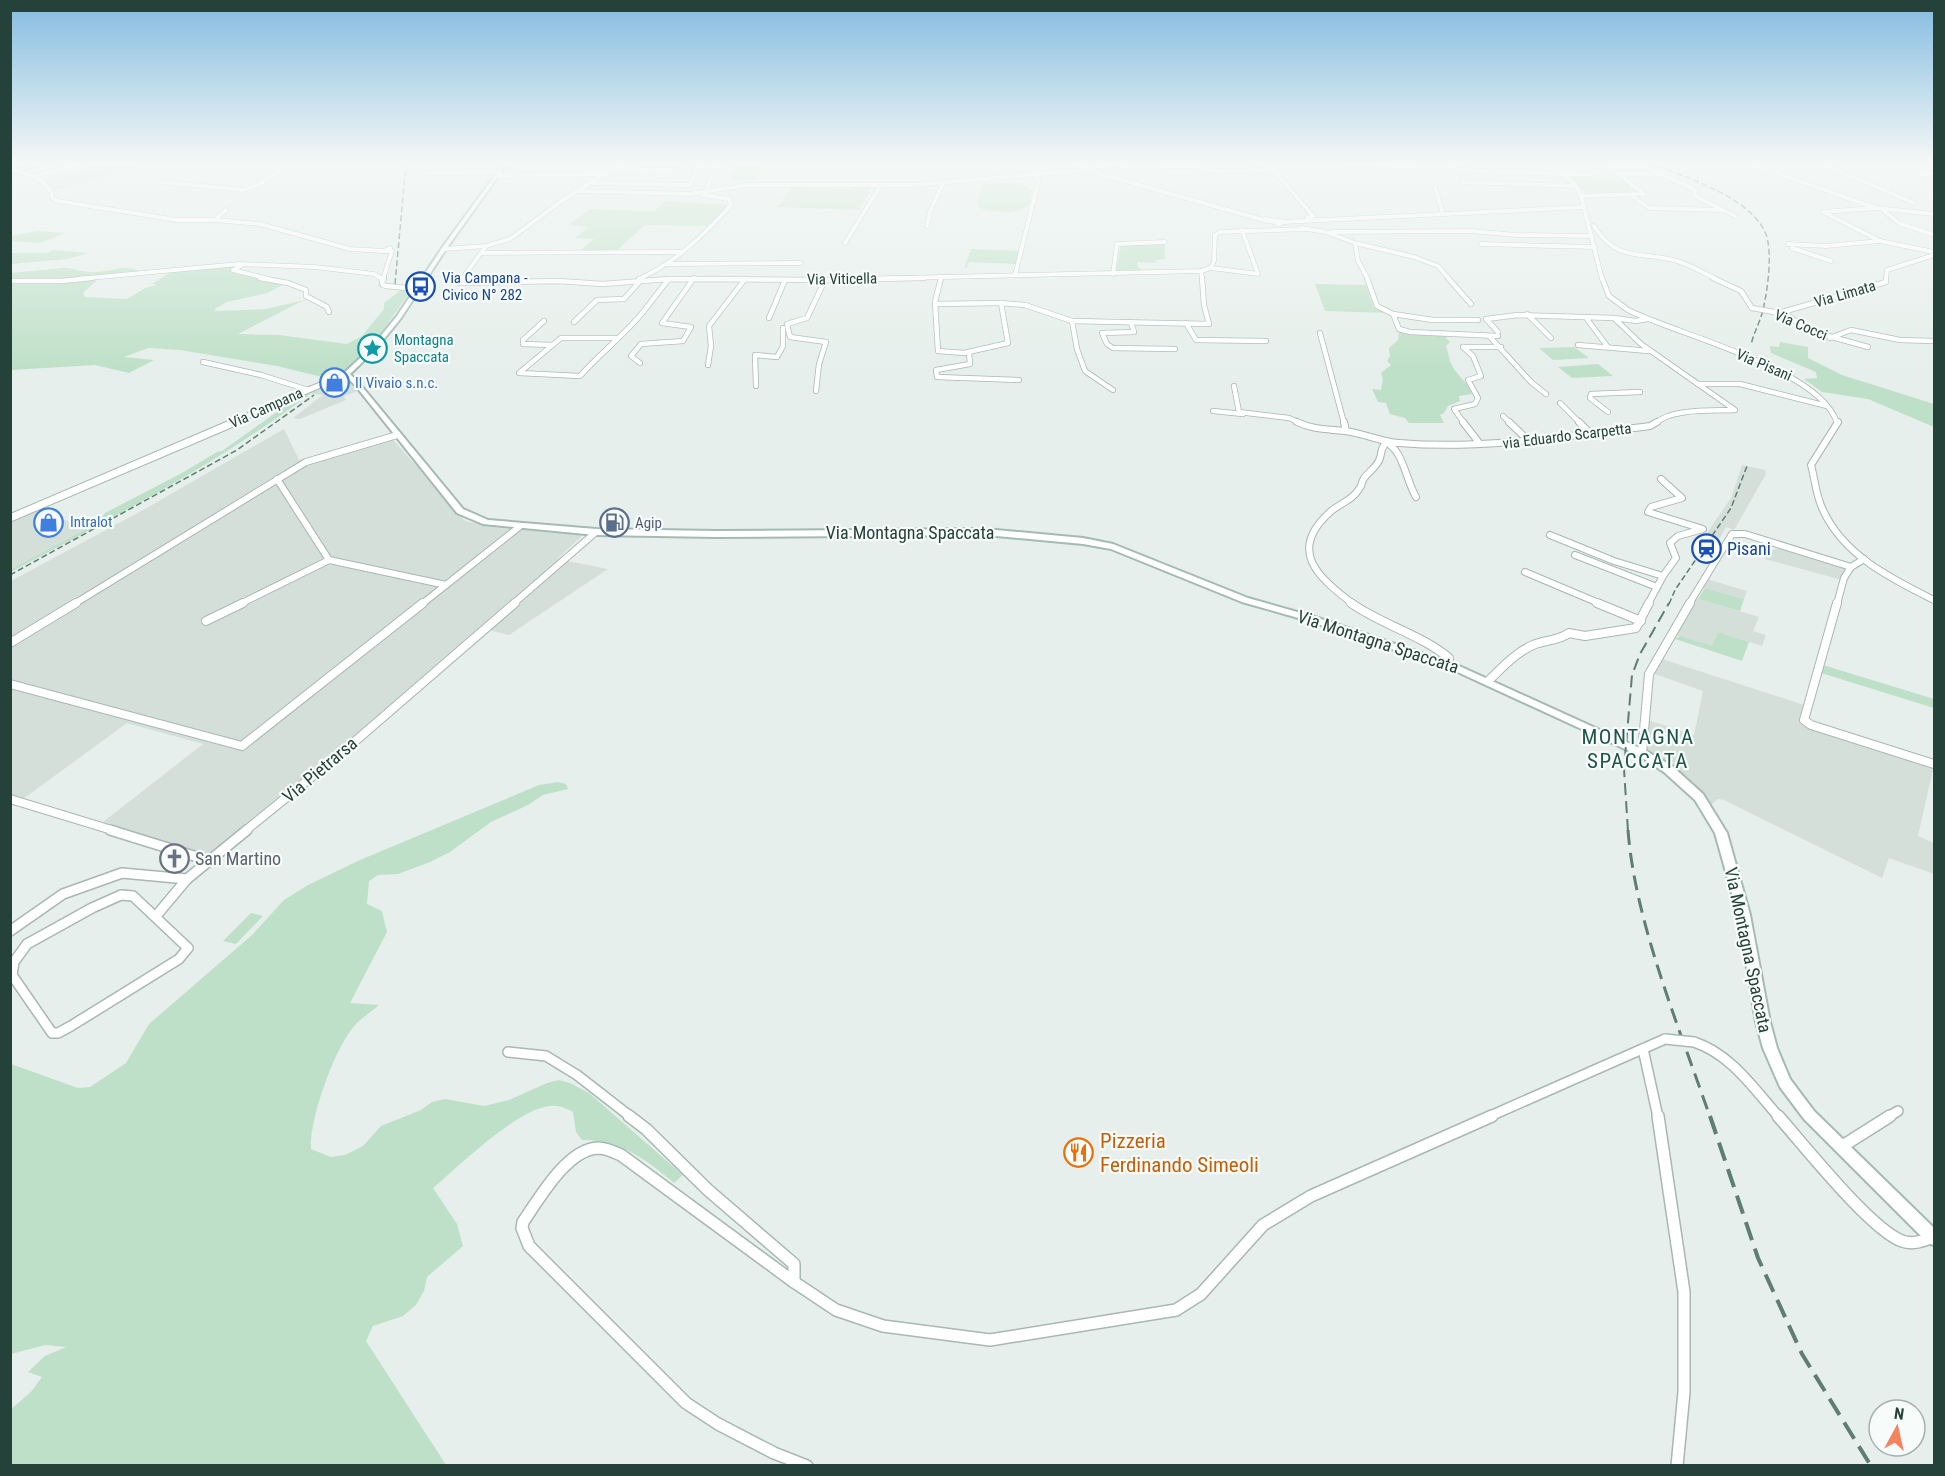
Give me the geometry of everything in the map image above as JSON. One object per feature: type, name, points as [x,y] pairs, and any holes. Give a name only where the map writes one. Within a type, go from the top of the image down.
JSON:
[{"type":"main road","name":"Via Campana","points":[[346,374],[373,349],[399,317],[456,233]]},
{"type":"main road","name":"Via Montagna Spaccata","points":[[346,374],[357,384],[460,511],[486,522],[596,532],[716,534],[936,530],[1083,541],[1113,547],[1245,600],[1312,619],[1448,664],[1642,753],[1668,770],[1699,797],[1721,833],[1744,915],[1763,1022],[1777,1069],[1797,1102],[1934,1238]]},
{"type":"street","points":[[292,233],[350,249],[392,251],[382,285],[417,289]]},
{"type":"street","points":[[444,249],[486,246],[519,233]]},
{"type":"street","points":[[632,282],[653,273],[666,264],[701,233]]},
{"type":"street","points":[[845,243],[851,233]]},
{"type":"street","points":[[1015,275],[1027,233]]},
{"type":"street","points":[[1223,233],[1216,234],[1214,261],[1211,268],[1258,274],[1243,233]]},
{"type":"street","points":[[1328,233],[1355,243],[1438,266],[1470,304]]},
{"type":"street","points":[[1492,233],[1592,236]]},
{"type":"street","points":[[1481,244],[1595,247],[1591,233]]},
{"type":"street","name":"Via Cocci","points":[[1596,233],[1620,252],[1678,261],[1741,291],[1752,308],[1777,312],[1807,330],[1868,347]]},
{"type":"street","points":[[1864,233],[1880,241],[1935,254]]},
{"type":"street","points":[[1831,261],[1787,245],[1826,246],[1880,241]]},
{"type":"street","points":[[1113,274],[1117,244],[1165,242]]},
{"type":"street","points":[[1355,243],[1358,261],[1366,274],[1377,306],[1393,314],[1433,320],[1478,320]]},
{"type":"street","name":"Via Viticella","points":[[486,246],[459,283],[558,281],[603,284],[694,278],[785,280],[941,278],[1202,272],[1211,268]]},
{"type":"street","name":"Via Pisani","points":[[1595,247],[1605,289],[1617,303],[1642,320],[1789,374],[1814,392],[1827,406]]},
{"type":"street","points":[[384,251],[390,248]]},
{"type":"street","points":[[481,253],[681,252]]},
{"type":"street","name":"Via Limata","points":[[1777,312],[1886,282],[1887,270],[1935,254]]},
{"type":"street","points":[[666,264],[801,263]]},
{"type":"street","points":[[10,281],[39,279],[62,281],[139,272],[245,265],[334,268],[374,274],[383,280]]},
{"type":"street","points":[[245,265],[233,270],[260,278],[292,282],[306,290],[306,296],[327,307],[329,312]]},
{"type":"street","points":[[935,304],[1025,304],[1072,321],[1209,324],[1204,305],[1202,272]]},
{"type":"street","points":[[640,363],[631,356],[641,344],[678,343],[688,333],[691,327],[689,326],[662,323],[694,278]]},
{"type":"street","points":[[941,278],[935,304],[938,351],[969,353],[1009,342],[1000,303]]},
{"type":"street","points":[[618,338],[561,338],[519,373],[579,376],[639,318],[669,279]]},
{"type":"street","points":[[708,365],[711,346],[709,326],[744,279]]},
{"type":"street","points":[[770,318],[785,280]]},
{"type":"street","points":[[756,386],[755,355],[777,357],[783,346],[784,324],[807,318],[825,280]]},
{"type":"street","points":[[574,322],[597,300],[624,299],[640,281]]},
{"type":"street","points":[[1393,314],[1399,329],[1403,331],[1489,336],[1498,334],[1486,319],[1507,314],[1642,320]]},
{"type":"street","points":[[1527,314],[1551,338]]},
{"type":"street","name":"via Eduardo Scarpetta","points":[[1234,386],[1239,412],[1295,420],[1319,430],[1346,432],[1386,442],[1480,444],[1529,441],[1650,426],[1660,419],[1685,412],[1735,410],[1651,351],[1614,318]]},
{"type":"street","points":[[1587,319],[1607,346]]},
{"type":"street","points":[[544,321],[523,340],[524,344],[552,345]]},
{"type":"street","points":[[1072,321],[1077,349],[1085,371],[1113,390]]},
{"type":"street","points":[[1131,322],[1134,332],[1102,333],[1107,345],[1113,348],[1175,349]]},
{"type":"street","points":[[1186,323],[1196,340],[1266,341]]},
{"type":"street","points":[[787,324],[790,338],[826,342],[819,364],[816,391]]},
{"type":"street","points":[[1830,338],[1851,330],[1886,338],[1935,341]]},
{"type":"street","points":[[1320,333],[1346,432]]},
{"type":"street","points":[[1489,336],[1530,382],[1546,394]]},
{"type":"street","points":[[1578,345],[1651,351]]},
{"type":"street","points":[[1480,444],[1454,409],[1475,405],[1478,398],[1468,380],[1481,376],[1473,356],[1463,346],[1501,347]]},
{"type":"street","points":[[969,353],[970,364],[936,370],[937,377],[1018,380]]},
{"type":"street","points":[[203,362],[261,375],[308,390]]},
{"type":"street","name":"Via Campana","points":[[10,518],[346,374]]},
{"type":"street","points":[[1698,384],[1740,384],[1827,406],[1838,422],[1811,465],[1823,510],[1834,528],[1864,559],[1889,577],[1935,600]]},
{"type":"street","points":[[1608,412],[1590,398],[1591,394],[1640,393]]},
{"type":"street","points":[[1560,403],[1589,432]]},
{"type":"street","points":[[1213,411],[1295,420]]},
{"type":"street","points":[[1503,416],[1529,441]]},
{"type":"street","points":[[10,643],[306,462],[397,435]]},
{"type":"street","points":[[1416,497],[1407,482],[1398,451],[1386,442],[1381,447],[1380,460],[1364,480],[1359,491],[1330,512],[1308,542],[1308,558],[1318,572],[1367,614],[1438,649],[1449,658],[1448,664]]},
{"type":"street","points":[[277,479],[329,560]]},
{"type":"street","points":[[1488,681],[1532,645],[1558,640],[1569,633],[1585,636],[1636,628],[1663,576],[1676,558],[1670,543],[1678,536],[1702,529],[1648,512],[1651,507],[1682,498],[1661,479]]},
{"type":"street","points":[[10,684],[242,746],[519,526]]},
{"type":"street","name":"Via Pietrarsa","points":[[156,916],[187,879],[354,742],[596,532]]},
{"type":"street","points":[[1642,753],[1649,674],[1670,635],[1732,534],[1745,534],[1851,567]]},
{"type":"street","points":[[1550,535],[1614,561],[1663,576]]},
{"type":"street","points":[[1575,555],[1657,587]]},
{"type":"street","points":[[1864,559],[1851,567],[1844,579],[1804,720],[1810,725],[1935,764]]},
{"type":"street","points":[[206,621],[329,560],[446,585]]},
{"type":"street","points":[[1525,572],[1641,621]]},
{"type":"street","points":[[10,799],[210,861]]},
{"type":"street","points":[[10,931],[63,894],[122,873],[187,879]]},
{"type":"street","points":[[121,896],[133,896],[156,916],[188,948],[179,960],[71,1026],[58,1033],[52,1033],[12,975],[14,962],[27,945],[92,908],[121,896]]},
{"type":"street","points":[[807,1466],[774,1453],[718,1424],[687,1403],[529,1246],[522,1228],[523,1222],[557,1176],[576,1156],[587,1150],[607,1149],[621,1155],[836,1310],[883,1326],[990,1340],[1176,1310],[1201,1294],[1263,1225],[1311,1196],[1665,1039],[1694,1042],[1710,1047],[1723,1055],[1877,1226],[1896,1240],[1905,1243],[1919,1243],[1934,1238]]},
{"type":"street","points":[[1643,1049],[1663,1138],[1684,1292],[1684,1381],[1677,1466]]},
{"type":"street","points":[[508,1052],[546,1056],[577,1075],[646,1129],[708,1190],[794,1264],[795,1282]]},
{"type":"street","points":[[1841,1147],[1898,1111]]},
{"type":"shaded area","points":[[338,379],[347,380],[358,391],[344,396],[346,400],[300,419],[293,418],[323,395],[306,393]]},
{"type":"shaded area","points":[[284,429],[299,460],[388,434],[465,521],[498,528],[583,535],[557,559],[608,569],[509,635],[481,628],[213,856],[103,822],[203,744],[127,723],[16,804],[11,803],[11,581],[145,509]]},
{"type":"shaded area","points":[[1742,465],[1765,470],[1766,474],[1734,530],[1726,527],[1715,546],[1703,539],[1731,498]]},
{"type":"shaded area","points":[[28,509],[88,527],[11,569],[11,516]]},
{"type":"shaded area","points":[[1785,546],[1849,567],[1842,580],[1765,559],[1773,550]]},
{"type":"shaded area","points":[[1707,579],[1747,591],[1744,599],[1701,587]]},
{"type":"shaded area","points":[[1689,596],[1759,617],[1753,631],[1766,635],[1762,646],[1718,632],[1712,647],[1668,632]]},
{"type":"shaded area","points":[[1659,658],[1807,706],[1803,720],[1934,765],[1918,836],[1934,843],[1934,874],[1889,858],[1882,878],[1724,800],[1718,799],[1711,805],[1645,752],[1648,720],[1694,735],[1703,691],[1652,673]]},
{"type":"green space","points":[[28,233],[65,233],[40,243],[11,241],[11,236]]},
{"type":"green space","points":[[582,233],[636,233],[617,250],[580,251],[594,239],[575,238]]},
{"type":"green space","points":[[1165,243],[1165,259],[1155,260],[1157,263],[1137,262],[1138,267],[1143,271],[1116,271],[1121,244]]},
{"type":"green space","points":[[971,249],[1020,251],[1016,264],[969,262],[967,268],[964,268]]},
{"type":"green space","points":[[52,250],[88,253],[68,259],[11,264],[11,253],[48,253]]},
{"type":"green space","points":[[243,265],[232,269],[287,283],[267,293],[227,302],[215,311],[266,309],[309,299],[238,334],[279,335],[347,344],[362,336],[384,309],[384,303],[401,290],[379,287],[378,284],[386,287],[404,287],[405,292],[409,293],[375,342],[344,373],[330,379],[277,366],[180,350],[148,348],[124,357],[154,360],[129,373],[95,365],[11,370],[10,282],[100,277],[83,293],[85,297],[127,299],[145,288],[157,285],[152,284],[174,270]]},
{"type":"green space","points":[[64,268],[92,272],[128,268],[140,271],[67,280],[11,280],[11,273]]},
{"type":"green space","points":[[1315,284],[1366,285],[1373,306],[1389,313],[1325,311]]},
{"type":"green space","points":[[1399,332],[1448,335],[1446,338],[1450,342],[1446,346],[1451,364],[1472,394],[1459,396],[1460,401],[1448,406],[1440,415],[1444,423],[1409,423],[1405,418],[1390,414],[1386,403],[1378,402],[1372,389],[1381,390],[1383,379],[1381,373],[1391,365],[1387,361],[1390,356],[1389,348],[1398,340]]},
{"type":"green space","points":[[1780,342],[1808,347],[1808,358],[1842,375],[1934,404],[1934,427],[1868,399],[1822,392],[1804,379],[1817,378],[1816,372],[1771,353],[1770,346],[1779,347]]},
{"type":"green space","points":[[1574,347],[1589,358],[1553,360],[1539,348]]},
{"type":"green space","points":[[1598,364],[1613,376],[1572,378],[1558,367]]},
{"type":"green space","points":[[306,393],[310,394],[202,467],[11,572],[11,569],[87,528],[81,525],[101,518],[105,513],[222,451],[284,407],[282,405]]},
{"type":"green space","points":[[1705,588],[1744,599],[1740,611],[1698,599]]},
{"type":"green space","points":[[1718,632],[1749,642],[1742,661],[1675,639],[1680,636],[1712,646]]},
{"type":"green space","points":[[1823,665],[1934,699],[1934,708],[1821,673]]},
{"type":"green space","points":[[558,782],[566,784],[568,789],[543,795],[528,805],[491,822],[450,852],[430,862],[398,874],[378,875],[369,881],[367,904],[382,911],[387,932],[350,1003],[379,1005],[354,1026],[337,1055],[318,1105],[311,1137],[311,1149],[331,1157],[345,1155],[363,1146],[381,1126],[421,1110],[432,1102],[445,1099],[484,1106],[509,1100],[559,1080],[589,1093],[683,1175],[674,1183],[632,1152],[608,1143],[582,1140],[576,1132],[573,1112],[562,1107],[550,1106],[537,1109],[505,1127],[433,1188],[457,1224],[463,1246],[427,1277],[424,1291],[416,1305],[403,1316],[373,1326],[366,1341],[446,1465],[11,1465],[11,1409],[31,1392],[42,1377],[28,1372],[45,1356],[66,1347],[45,1345],[11,1354],[11,1064],[78,1088],[90,1087],[126,1063],[149,1024],[252,935],[284,900],[308,885],[360,860],[539,785]]},
{"type":"green space","points":[[251,913],[263,916],[236,944],[223,941]]},
{"type":"railway","points":[[395,284],[400,233]]},
{"type":"railway","points":[[1751,345],[1763,310],[1767,288],[1769,248],[1765,233]]},
{"type":"railway","points":[[10,575],[237,450],[314,395]]},
{"type":"railway","points":[[1669,604],[1675,590],[1731,508],[1747,466]]},
{"type":"railway","points":[[1628,831],[1624,769],[1632,675],[1640,654],[1669,603]]},
{"type":"railway","points":[[1628,830],[1632,865],[1649,938],[1710,1117]]},
{"type":"railway","points":[[1710,1116],[1758,1258],[1802,1354],[1871,1466]]},
{"type":"place","name":"Via Campana - Civico N° 282","points":[[421,287]]},
{"type":"place","name":"Montagna Spaccata","points":[[373,349]]},
{"type":"place","name":"Il Vivaio s.n.c.","points":[[334,383]]},
{"type":"place","name":"Intralot","points":[[49,522]]},
{"type":"place","name":"Agip","points":[[614,523]]},
{"type":"place","name":"Pisani","points":[[1706,549]]},
{"type":"place","name":"San Martino","points":[[174,859]]},
{"type":"place","name":"Pizzeria Ferdinando Simeoli","points":[[1079,1153]]},
{"type":"district","name":"MONTAGNA SPACCATA","points":[[1638,749]]}]
